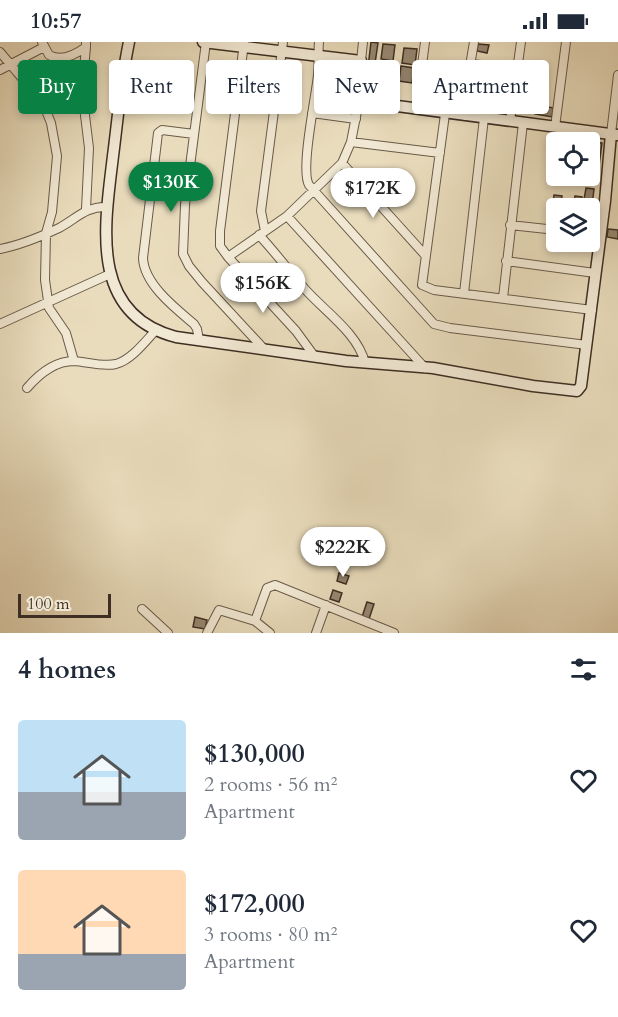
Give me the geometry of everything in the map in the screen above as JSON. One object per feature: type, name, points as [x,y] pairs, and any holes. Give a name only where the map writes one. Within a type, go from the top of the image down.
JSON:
[{"type":"street","points":[[129,42],[107,207],[105,240],[110,274],[119,294],[131,312],[155,331],[221,345],[425,368],[577,391],[581,386],[592,310],[595,252]]},
{"type":"street","points":[[264,349],[202,282],[183,254],[183,225],[205,42],[282,46],[318,56],[347,60]]},
{"type":"street","points":[[319,42],[318,76],[306,180],[315,191],[434,324],[587,345]]},
{"type":"street","points":[[361,60],[363,42]]},
{"type":"street","points":[[423,60],[425,42]]},
{"type":"street","points":[[471,60],[474,42]]},
{"type":"street","points":[[518,60],[521,42]]},
{"type":"street","points":[[555,128],[566,42]]},
{"type":"street","points":[[0,70],[44,44],[49,55],[58,58],[76,54],[86,45]]},
{"type":"street","points":[[244,44],[219,239],[220,246],[296,331],[315,357]]},
{"type":"street","points":[[86,45],[82,91],[89,148],[86,209]]},
{"type":"street","points":[[282,46],[261,211],[262,233],[306,290],[353,339],[360,348],[365,363]]},
{"type":"street","points":[[0,52],[43,103],[51,123],[57,156],[52,212],[46,233],[45,280],[49,308],[71,344],[74,361]]},
{"type":"street","points":[[600,209],[614,135],[618,75]]},
{"type":"street","points":[[312,113],[356,119]]},
{"type":"street","points":[[228,257],[287,216],[342,163],[351,142],[357,114]]},
{"type":"street","points":[[592,310],[434,290],[422,285],[424,255],[445,114],[614,135]]},
{"type":"street","points":[[510,122],[511,114]]},
{"type":"street","points":[[464,293],[484,118]]},
{"type":"street","points":[[503,298],[523,123]]},
{"type":"street","points":[[194,134],[162,130],[158,133],[143,258],[145,271],[151,280],[194,324],[199,340]]},
{"type":"street","points":[[351,142],[440,153]]},
{"type":"street","points":[[342,163],[424,255]]},
{"type":"street","points":[[0,249],[35,240],[86,209],[107,207]]},
{"type":"street","points":[[287,216],[425,368]]},
{"type":"street","points":[[510,225],[546,229]]},
{"type":"street","points":[[506,261],[595,273]]},
{"type":"street","points":[[0,324],[110,274]]},
{"type":"street","points":[[27,387],[44,370],[74,361],[82,364],[117,364],[139,348],[155,331]]},
{"type":"street","points":[[255,621],[270,585],[284,587],[394,633]]},
{"type":"street","points":[[316,633],[326,605]]},
{"type":"street","points":[[142,609],[168,633]]},
{"type":"street","points":[[207,633],[219,610],[255,621],[270,633]]},
{"type":"building","points":[[371,42],[378,43],[376,60],[369,60]]},
{"type":"building","points":[[383,44],[395,45],[393,60],[381,59]]},
{"type":"building","points":[[478,44],[489,45],[487,53],[477,51]]},
{"type":"building","points":[[404,48],[417,49],[416,60],[412,60],[412,65],[402,63]]},
{"type":"building","points":[[401,66],[412,68],[412,83],[400,81]]},
{"type":"building","points":[[549,107],[554,108],[552,117],[535,114],[549,114]]},
{"type":"building","points":[[586,188],[594,189],[593,198],[584,198]]},
{"type":"building","points":[[608,229],[618,230],[618,239],[607,237]]},
{"type":"building","points":[[339,573],[349,576],[346,584],[337,581]]},
{"type":"building","points":[[333,590],[342,593],[339,602],[330,599]]},
{"type":"building","points":[[367,602],[374,604],[369,619],[362,617]]},
{"type":"building","points":[[195,617],[207,620],[205,629],[193,627]]}]
